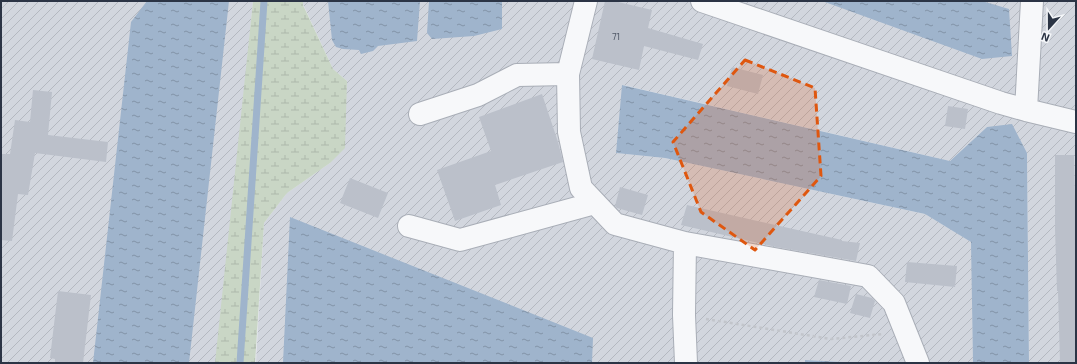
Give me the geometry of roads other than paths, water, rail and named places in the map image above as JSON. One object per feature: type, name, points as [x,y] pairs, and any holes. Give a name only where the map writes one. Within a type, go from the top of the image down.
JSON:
[{"type":"street","points":[[586,1],[568,74],[569,132],[581,188],[615,224],[685,243],[868,276],[894,303],[918,363]]},
{"type":"street","points":[[702,1],[1026,110],[1076,122]]},
{"type":"street","points":[[1026,110],[1032,1]]},
{"type":"street","points":[[420,114],[478,95],[517,75],[568,74]]},
{"type":"street","points":[[409,226],[460,240],[595,203]]},
{"type":"street","points":[[685,243],[684,315],[686,363]]},
{"type":"water","points":[[147,1],[229,1],[189,363],[93,363],[131,22]]},
{"type":"water","points":[[328,1],[420,1],[417,41],[378,46],[373,51],[361,54],[359,50],[336,47],[332,40]]},
{"type":"water","points":[[429,1],[502,1],[502,29],[474,36],[432,39],[427,33]]},
{"type":"water","points":[[822,1],[982,1],[1009,9],[1012,56],[982,59]]},
{"type":"water","points":[[622,85],[950,161],[987,127],[1012,124],[1027,153],[1029,363],[973,363],[971,242],[925,214],[665,158],[616,153]]},
{"type":"water","points":[[290,217],[593,338],[592,363],[283,363]]},
{"type":"water","points":[[805,360],[861,363],[805,363]]},
{"type":"waterway","points":[[240,363],[264,1]]}]
